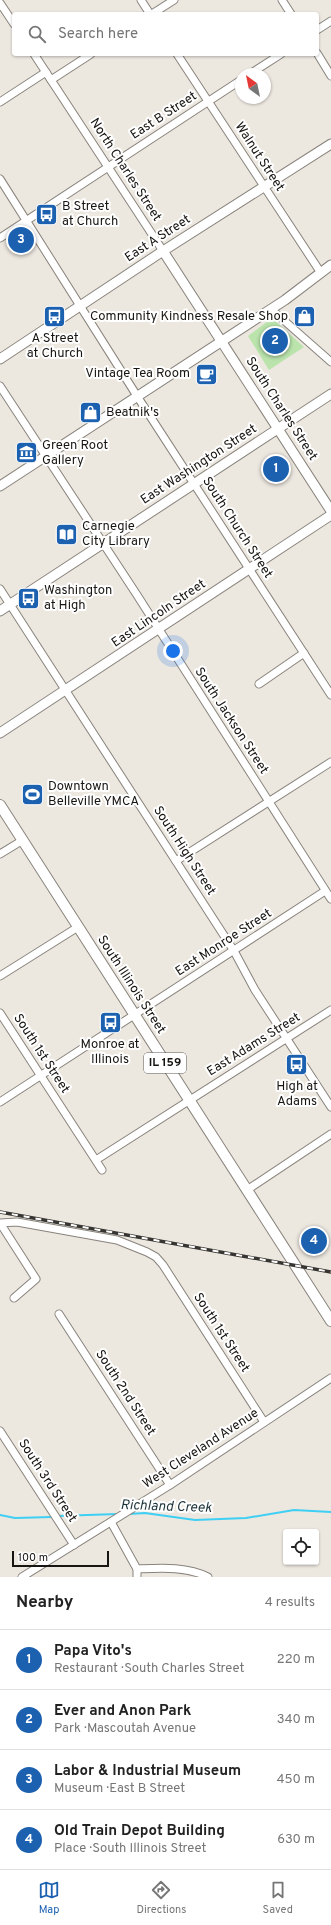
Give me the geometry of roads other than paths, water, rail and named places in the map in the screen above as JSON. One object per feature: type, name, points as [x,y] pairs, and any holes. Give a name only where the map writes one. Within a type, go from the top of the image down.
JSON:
[{"type":"main road","name":"South Illinois Street","points":[[0,805],[331,1321]]},
{"type":"street","points":[[141,0],[150,12]]},
{"type":"street","points":[[154,12],[174,0]]},
{"type":"street","points":[[282,0],[291,12]]},
{"type":"street","points":[[0,3],[12,21]]},
{"type":"street","points":[[319,29],[331,21]]},
{"type":"street","name":"North Charles Street","points":[[35,56],[221,341]]},
{"type":"street","points":[[51,80],[88,56]]},
{"type":"street","name":"Walnut Street","points":[[177,56],[321,273]]},
{"type":"street","points":[[259,68],[278,56]]},
{"type":"street","points":[[319,56],[331,76]]},
{"type":"street","points":[[0,102],[46,72]]},
{"type":"street","name":"East B Street","points":[[0,238],[235,84]]},
{"type":"street","name":"East A Street","points":[[0,359],[163,251],[331,144]]},
{"type":"street","name":"South Church Street","points":[[0,179],[137,396],[331,695]]},
{"type":"street","points":[[0,486],[271,309],[331,265]]},
{"type":"street","points":[[271,309],[331,362]]},
{"type":"street","name":"South Charles Street","points":[[221,341],[331,511]]},
{"type":"street","name":"South Jackson Street","points":[[0,386],[325,891],[331,898]]},
{"type":"street","name":"East Washington Street","points":[[0,611],[331,394]]},
{"type":"street","name":"East Lincoln Street","points":[[0,733],[331,515]]},
{"type":"street","name":"South High Street","points":[[0,589],[234,951],[255,990],[286,1040],[331,1107]]},
{"type":"street","points":[[259,684],[304,654]]},
{"type":"street","points":[[176,861],[331,762]]},
{"type":"street","points":[[0,854],[23,840]]},
{"type":"street","name":"East Monroe Street","points":[[0,1102],[325,891]]},
{"type":"street","points":[[0,976],[78,926]]},
{"type":"street","name":"East Adams Street","points":[[96,1160],[331,1010]]},
{"type":"street","name":"South 1st Street","points":[[0,1013],[102,1170]]},
{"type":"street","points":[[247,1190],[331,1134]]},
{"type":"street","name":"South 1st Street","points":[[0,1223],[17,1222],[117,1240],[156,1257],[264,1422]]},
{"type":"street","points":[[0,1223],[36,1279],[14,1298]]},
{"type":"street","name":"South 2nd Street","points":[[59,1314],[170,1485]]},
{"type":"street","name":"West Cleveland Avenue","points":[[22,1577],[170,1485],[331,1378]]},
{"type":"street","name":"South 3rd Street","points":[[0,1431],[74,1545]]},
{"type":"street","points":[[112,1522],[137,1569],[137,1577]]},
{"type":"street","points":[[137,1569],[179,1569],[200,1573],[208,1577]]},
{"type":"waterway","name":"Richland Creek","points":[[129,1514],[145,1513],[195,1520],[246,1518],[294,1510],[331,1512]]},
{"type":"waterway","name":"Richland Creek","points":[[57,1516],[118,1514]]},
{"type":"waterway","name":"Richland Creek","points":[[0,1515],[15,1518],[52,1517]]},
{"type":"railway","points":[[0,1212],[331,1272]]},
{"type":"place","name":"B Street at Church","points":[[46,214]]},
{"type":"place","name":"Labor & Industrial Museum","points":[[21,240]]},
{"type":"place","name":"A Street at Church","points":[[55,317]]},
{"type":"place","name":"Community Kindness Resale Shop","points":[[304,317]]},
{"type":"place","name":"Ever and Anon Park","points":[[275,341]]},
{"type":"place","name":"Vintage Tea Room","points":[[206,374]]},
{"type":"place","name":"Beatnik's","points":[[90,413]]},
{"type":"place","name":"Green Root Gallery","points":[[27,453]]},
{"type":"place","name":"Papa Vito's","points":[[276,469]]},
{"type":"place","name":"Carnegie City Library","points":[[66,534]]},
{"type":"place","name":"Washington at High","points":[[28,598]]},
{"type":"place","name":"Downtown Belleville YMCA","points":[[33,794]]},
{"type":"place","name":"Monroe at Illinois","points":[[110,1023]]},
{"type":"place","name":"High at Adams","points":[[297,1065]]},
{"type":"place","name":"Old Train Depot Building","points":[[314,1241]]}]
